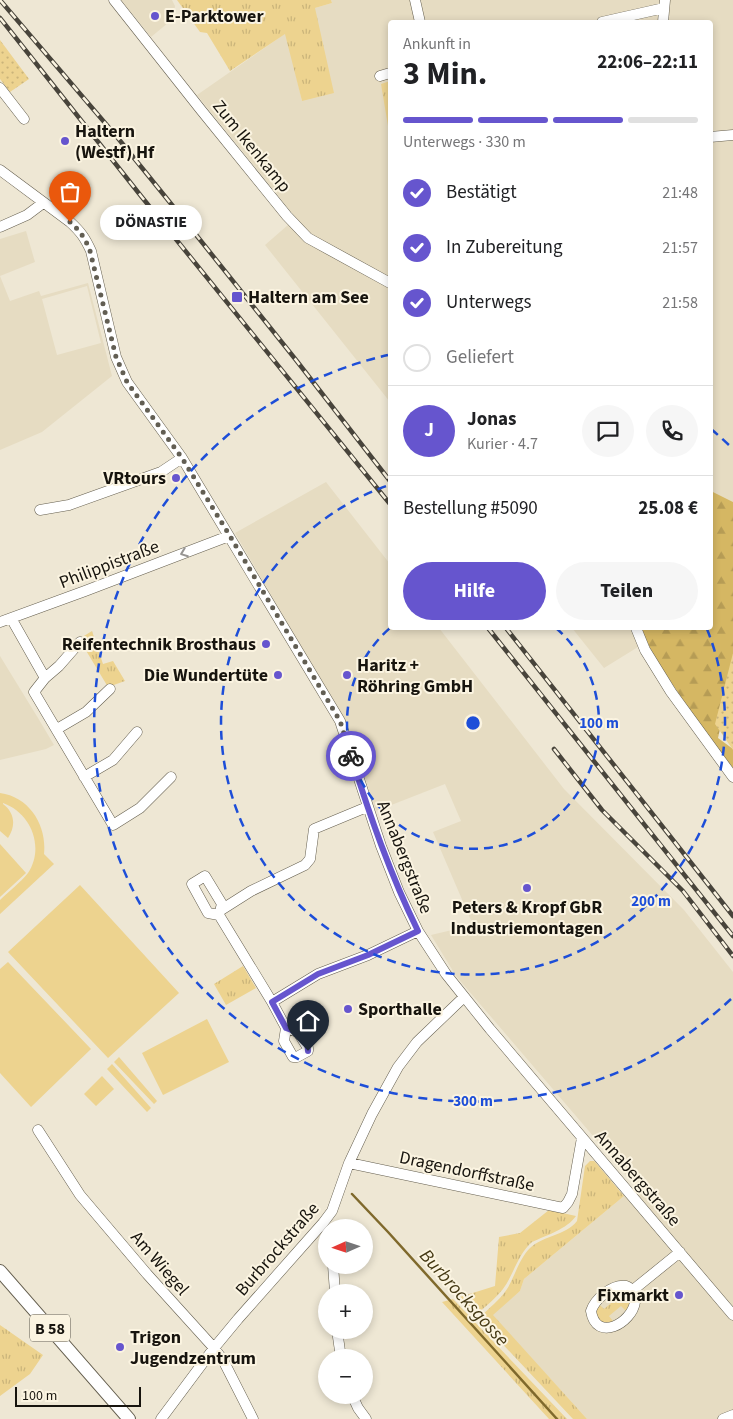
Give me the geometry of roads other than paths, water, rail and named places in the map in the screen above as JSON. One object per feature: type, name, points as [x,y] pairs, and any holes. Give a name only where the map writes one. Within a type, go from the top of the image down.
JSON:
[{"type":"main road","name":"B 58","points":[[0,1271],[129,1419]]},
{"type":"street","name":"Zum Ikenkamp","points":[[114,0],[201,110],[308,238],[388,282]]},
{"type":"street","points":[[415,0],[420,20]]},
{"type":"street","points":[[609,20],[665,4],[663,20]]},
{"type":"street","points":[[0,88],[24,119]]},
{"type":"street","points":[[713,137],[733,135]]},
{"type":"street","name":"Annabergstraße","points":[[0,170],[80,231],[86,240],[93,260],[116,357],[127,382],[182,458],[340,721],[367,807],[399,892],[418,931],[446,974],[464,997],[733,1315]]},
{"type":"street","points":[[0,226],[27,215],[44,203]]},
{"type":"street","points":[[40,510],[69,506],[161,472],[182,458]]},
{"type":"street","name":"Philippistraße","points":[[0,622],[230,536]]},
{"type":"street","points":[[11,618],[45,678]]},
{"type":"street","points":[[637,630],[645,650],[671,692],[733,777]]},
{"type":"street","points":[[80,642],[34,692],[113,825],[140,808],[171,777]]},
{"type":"street","points":[[56,729],[86,712],[110,689]]},
{"type":"street","points":[[84,777],[113,760],[137,732]]},
{"type":"street","points":[[286,1028],[220,912],[251,891],[304,865],[310,859],[314,829],[367,807]]},
{"type":"street","points":[[272,1002],[318,974],[368,955],[418,931]]},
{"type":"street","name":"Burbrockstraße","points":[[328,1219],[349,1163],[372,1114],[398,1067],[417,1042],[464,997]]},
{"type":"street","name":"Am Wiegel","points":[[38,1130],[80,1195],[223,1360],[253,1419]]},
{"type":"street","name":"Dragendorffstraße","points":[[349,1163],[563,1208],[572,1194],[582,1138]]},
{"type":"street","name":"Burbrockstraße","points":[[161,1419],[238,1319],[318,1234]]},
{"type":"street","name":"Annabergstraße","points":[[633,1290],[680,1252]]},
{"type":"street","points":[[626,1286],[633,1290],[635,1301],[632,1311],[628,1316],[616,1325],[606,1328],[602,1328],[594,1322],[591,1311],[596,1301],[610,1290],[616,1288],[626,1286]]},
{"type":"street","points":[[356,1404],[366,1419]]},
{"type":"street","points":[[723,1419],[733,1415]]},
{"type":"waterway","name":"Burbrocksgosse","points":[[352,1194],[557,1419]]},
{"type":"railway","points":[[0,0],[117,137],[296,360],[388,478]]},
{"type":"railway","points":[[0,18],[388,502]]},
{"type":"railway","points":[[490,630],[733,936]]},
{"type":"railway","points":[[508,630],[733,916]]},
{"type":"railway","points":[[554,749],[602,810],[683,891],[733,956]]},
{"type":"place","name":"E-Parktower","points":[[155,16]]},
{"type":"place","name":"Haltern (Westf) Hf","points":[[65,141]]},
{"type":"place","name":"DÖNASTIE","points":[[70,222]]},
{"type":"place","name":"Haltern am See","points":[[237,297]]},
{"type":"place","name":"VRtours","points":[[176,478]]},
{"type":"place","name":"Reifentechnik Brosthaus","points":[[266,644]]},
{"type":"place","name":"Die Wundertüte","points":[[278,675]]},
{"type":"place","name":"Haritz + Röhring GmbH","points":[[347,675]]},
{"type":"place","name":"Peters & Kropf GbR Industriemontagen","points":[[527,888]]},
{"type":"place","name":"Sporthalle","points":[[348,1009]]},
{"type":"place","name":"Fixmarkt","points":[[679,1295]]},
{"type":"place","name":"Trigon Jugendzentrum","points":[[120,1347]]}]
